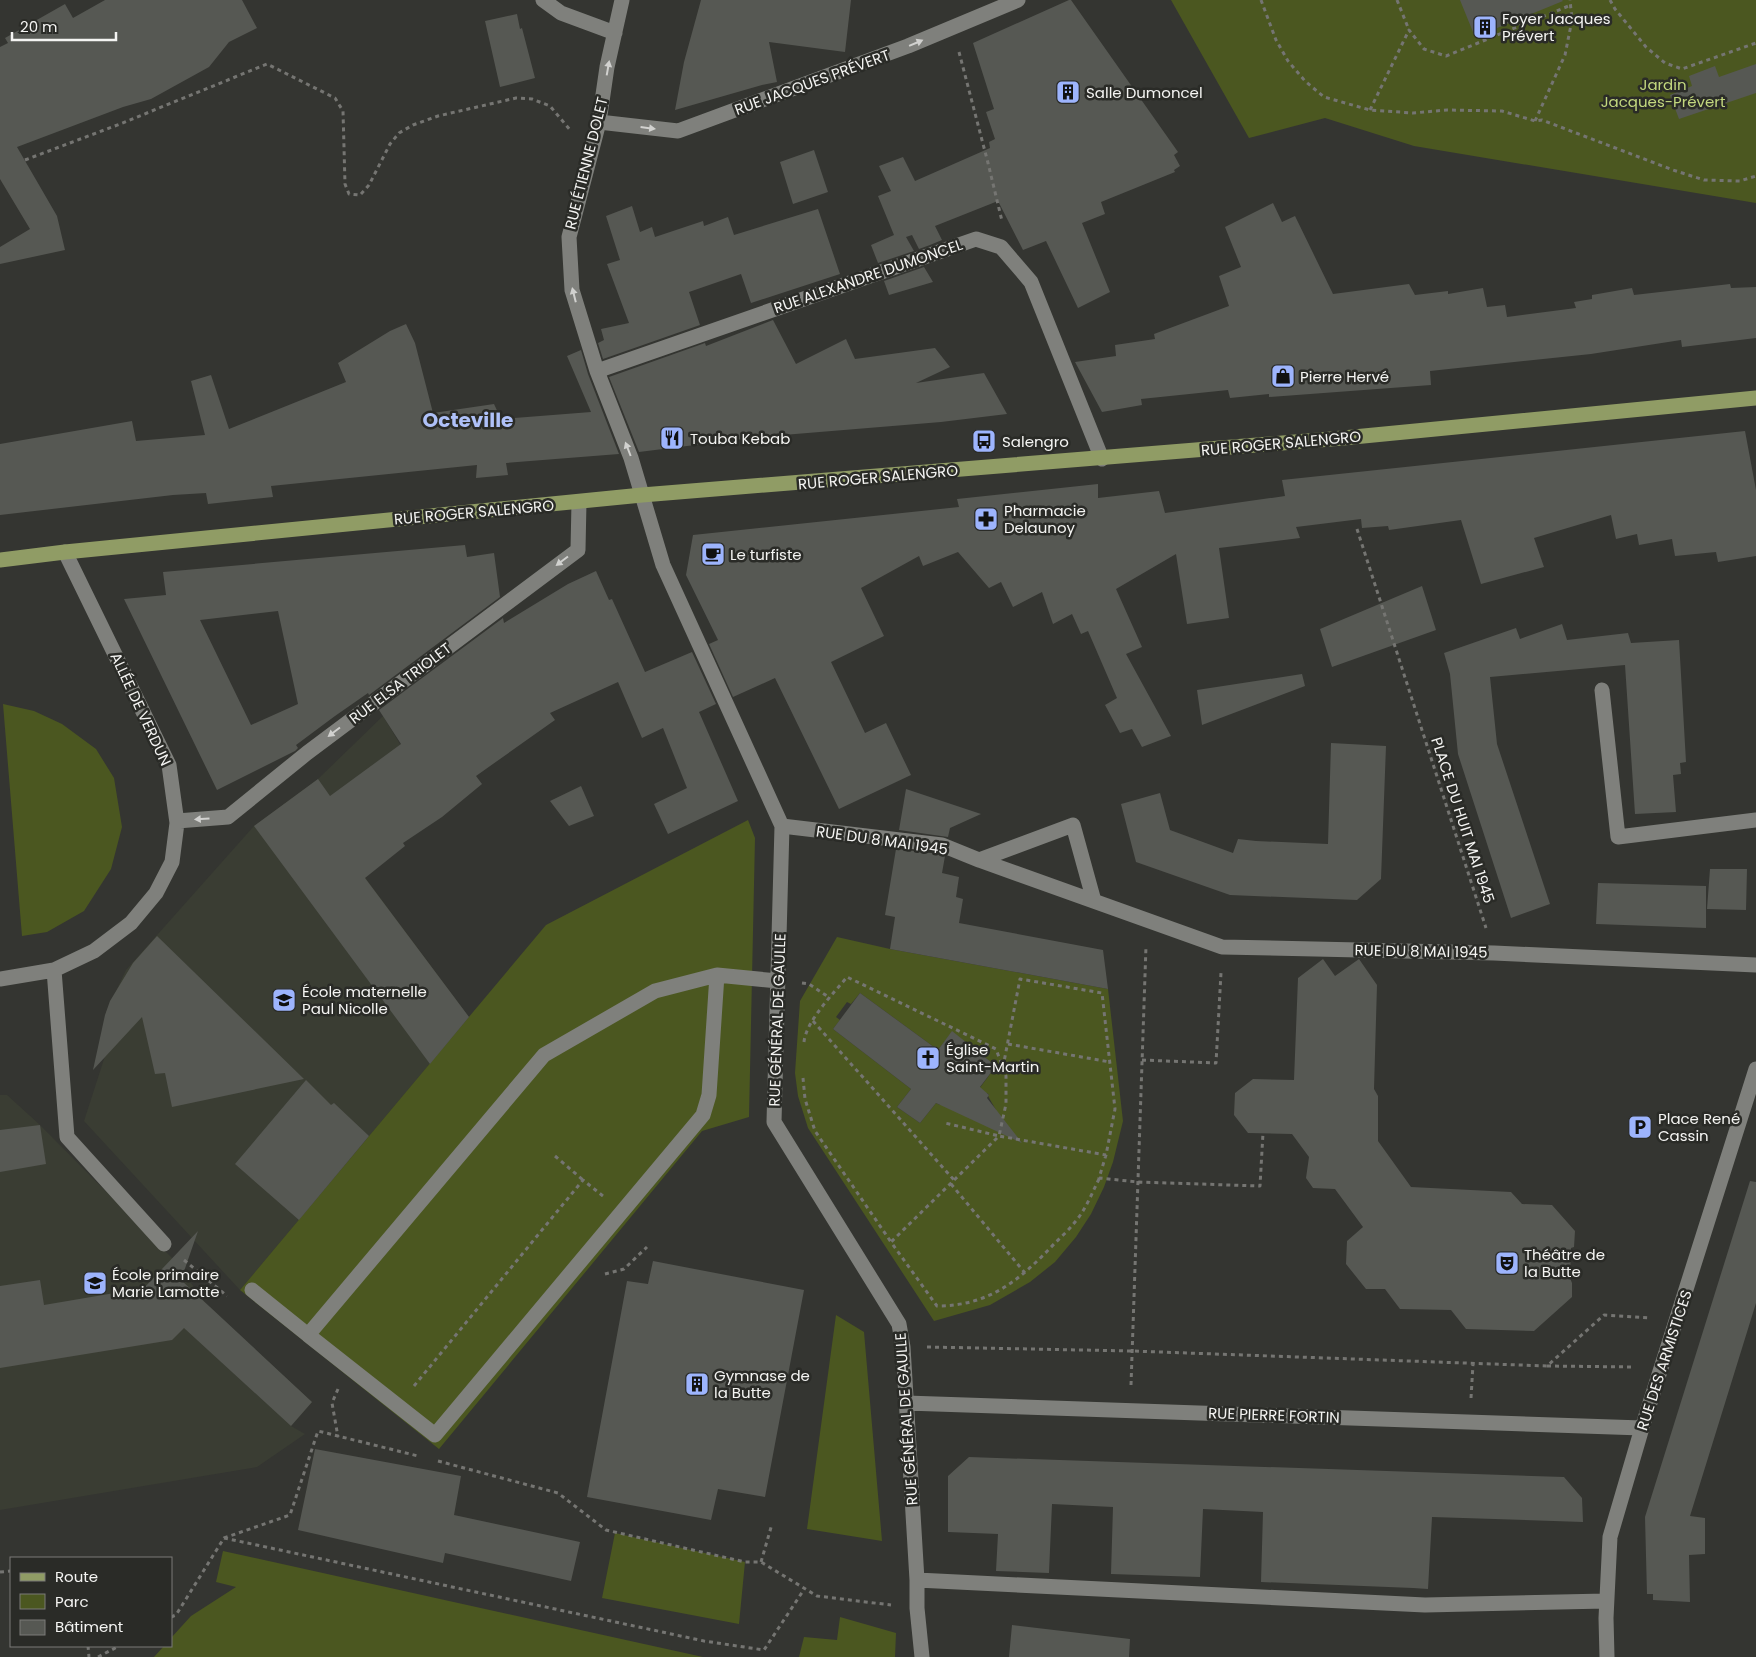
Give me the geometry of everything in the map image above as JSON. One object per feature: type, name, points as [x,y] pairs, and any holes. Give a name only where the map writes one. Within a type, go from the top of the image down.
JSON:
[{"type":"main road","name":"RUE ROGER SALENGRO","points":[[0,560],[642,495],[1343,438],[1756,398]]},
{"type":"street","points":[[543,0],[561,13],[614,33]]},
{"type":"street","name":"RUE ÉTIENNE DOLET","points":[[622,0],[614,33],[599,122],[569,237],[572,290],[597,371],[631,458],[642,495]]},
{"type":"street","name":"RUE JACQUES PRÉVERT","points":[[599,122],[678,131],[908,46],[1018,0]]},
{"type":"street","name":"RUE ALEXANDRE DUMONCEL","points":[[597,371],[976,239],[1001,247]]},
{"type":"street","points":[[1001,247],[1031,282],[1102,458]]},
{"type":"street","name":"RUE GÉNÉRAL DE GAULLE","points":[[642,495],[663,565],[782,826],[774,1122],[899,1324],[903,1347],[917,1608],[922,1657]]},
{"type":"street","name":"RUE ELSA TRIOLET","points":[[177,821],[228,817],[307,753],[578,550],[578,502]]},
{"type":"street","name":"ALLÉE DE VERDUN","points":[[0,979],[54,970],[94,951],[131,923],[156,893],[172,862],[177,821],[169,765],[65,552]]},
{"type":"street","points":[[1602,690],[1618,837],[1756,820]]},
{"type":"street","points":[[979,860],[1073,825],[1094,901]]},
{"type":"street","name":"RUE DU 8 MAI 1945","points":[[782,826],[942,845],[1222,947],[1494,952],[1756,965]]},
{"type":"street","points":[[54,970],[67,1138],[164,1244]]},
{"type":"street","points":[[308,1335],[544,1055],[655,991],[716,975],[778,980]]},
{"type":"street","points":[[252,1290],[435,1435],[703,1115],[708,1095],[716,975]]},
{"type":"street","name":"RUE DES ARMISTICES","points":[[1607,1657],[1606,1601],[1610,1537],[1642,1428],[1756,1069]]},
{"type":"street","name":"RUE PIERRE FORTIN","points":[[906,1403],[1642,1428]]},
{"type":"street","points":[[917,1580],[1425,1605],[1606,1601]]},
{"type":"path","points":[[1261,0],[1276,40],[1288,61],[1305,81],[1324,97],[1370,110],[1413,113],[1447,110],[1502,111],[1535,121],[1542,120],[1704,180],[1740,181],[1756,176]]},
{"type":"path","points":[[1397,0],[1409,30],[1424,50],[1446,56],[1571,2],[1572,20],[1565,55],[1535,121]]},
{"type":"path","points":[[1610,0],[1646,47],[1665,63],[1682,69],[1756,43]]},
{"type":"path","points":[[953,28],[1004,228],[1001,247]]},
{"type":"path","points":[[1370,110],[1409,30]]},
{"type":"path","points":[[25,160],[120,124],[267,64],[335,98],[343,111],[345,184],[349,194],[360,195],[369,185],[390,144],[399,133],[438,116],[516,98],[532,99],[550,106],[562,118],[590,158]]},
{"type":"path","name":"PLACE DU HUIT MAI 1945","points":[[1356,529],[1494,952]]},
{"type":"path","points":[[1130,1410],[1147,921]]},
{"type":"path","points":[[1142,1060],[1216,1063],[1222,947]]},
{"type":"path","points":[[803,1049],[805,1034],[847,977],[996,1049],[1006,1076],[1006,1104],[999,1136],[891,1242]]},
{"type":"path","points":[[802,1073],[805,1099],[815,1131],[937,1306],[950,1306],[974,1301],[1006,1288],[1037,1263],[1076,1222],[1089,1201],[1099,1178],[1106,1154],[1115,1109],[1102,993],[1020,978],[1003,1068]]},
{"type":"path","points":[[813,1021],[954,1180]]},
{"type":"path","points":[[1008,1044],[1110,1062]]},
{"type":"path","points":[[945,1123],[999,1136],[1106,1154]]},
{"type":"path","points":[[1099,1178],[1138,1182],[1260,1186],[1263,1133]]},
{"type":"path","points":[[555,1156],[623,1211]]},
{"type":"path","points":[[398,1406],[583,1180]]},
{"type":"path","points":[[951,1184],[1025,1272]]},
{"type":"path","points":[[1547,1366],[1604,1315],[1677,1320]]},
{"type":"path","points":[[903,1347],[1132,1351],[1606,1367]]},
{"type":"path","points":[[1471,1422],[1473,1364]]},
{"type":"path","points":[[332,1402],[338,1436]]},
{"type":"path","points":[[172,1617],[176,1615],[224,1538],[290,1515],[318,1431],[424,1457]]},
{"type":"path","points":[[434,1460],[558,1493],[606,1530],[745,1562],[761,1562],[817,1596],[917,1608]]},
{"type":"path","points":[[761,1562],[772,1524]]},
{"type":"path","points":[[224,1538],[704,1641],[764,1650],[805,1588]]},
{"type":"path","points":[[98,1657],[117,1647]]},
{"type":"shaded area","name":"École maternelle Paul Nicolle","points":[[383,716],[432,797],[352,860],[469,1017],[240,1290],[84,1121],[105,1056],[106,1012],[126,970],[254,826],[318,779]]},
{"type":"shaded area","name":"École primaire Marie Lamotte","points":[[0,1095],[7,1095],[40,1125],[175,1261],[206,1304],[312,1402],[291,1426],[305,1434],[257,1467],[0,1510]]},
{"type":"green space","name":"Jardin Jacques-Prévert","points":[[1171,0],[1756,0],[1756,203],[1414,146],[1325,118],[1249,138]]},
{"type":"green space","points":[[3,704],[34,711],[62,724],[96,749],[114,778],[122,827],[111,869],[84,911],[47,932],[22,936]]},
{"type":"green space","points":[[748,820],[755,838],[749,1117],[702,1131],[439,1449],[240,1290],[546,925]]},
{"type":"green space","points":[[837,937],[890,949],[1108,989],[1123,1121],[1113,1162],[1091,1214],[1076,1237],[1055,1262],[1030,1282],[990,1305],[934,1321],[808,1128],[798,1096],[795,1073],[800,1001]],"holes":[[[860,993],[938,1050],[952,1032],[996,1066],[979,1089],[989,1095],[996,1110],[994,1116],[973,1120],[943,1101],[940,1105],[936,1103],[920,1123],[897,1107],[911,1089],[833,1029],[840,1020],[836,1017],[847,1002],[851,1004]]]},
{"type":"green space","points":[[836,1315],[864,1332],[882,1541],[807,1529]]},
{"type":"green space","points":[[615,1533],[745,1562],[739,1624],[602,1598]]},
{"type":"green space","points":[[223,1551],[703,1657],[154,1657],[163,1647],[172,1647],[172,1637],[191,1616],[236,1587],[216,1582]]},
{"type":"green space","points":[[840,1617],[896,1633],[895,1657],[799,1657],[804,1637],[837,1640]]},
{"type":"building","points":[[105,0],[242,0],[257,28],[229,42],[209,67],[151,99],[123,107],[17,147],[57,216],[65,250],[0,264],[0,247],[30,229],[0,179],[0,47],[8,43],[5,38],[65,4],[73,18]]},
{"type":"building","points":[[701,0],[851,0],[845,52],[769,42],[777,82],[675,110],[684,62]]},
{"type":"building","points":[[1071,0],[1178,152],[1174,155],[1180,166],[1174,170],[1175,172],[1101,202],[1105,214],[1082,223],[1110,292],[1078,308],[1046,241],[1023,250],[998,201],[935,226],[942,240],[930,245],[919,249],[912,235],[906,237],[914,251],[878,263],[871,245],[894,235],[878,196],[891,191],[879,166],[903,157],[915,181],[990,148],[989,142],[995,139],[986,112],[994,109],[973,43]]},
{"type":"building","name":"Foyer Jacques Prévert","points":[[1460,0],[1562,0],[1563,1],[1475,37]]},
{"type":"building","points":[[517,14],[535,78],[500,87],[485,21]]},
{"type":"building","points":[[1756,64],[1756,93],[1679,119],[1670,95],[1692,86],[1689,76],[1715,66],[1719,77]]},
{"type":"building","points":[[814,150],[828,192],[793,204],[780,162]]},
{"type":"building","points":[[1273,203],[1282,222],[1295,216],[1333,294],[1409,284],[1415,295],[1448,291],[1448,294],[1483,288],[1487,307],[1505,305],[1507,317],[1576,308],[1574,302],[1592,299],[1592,295],[1632,288],[1634,295],[1730,284],[1731,288],[1756,287],[1756,338],[1682,347],[1681,340],[1591,354],[1430,371],[1431,385],[1269,397],[1269,394],[1230,398],[1228,390],[1141,399],[1142,405],[1102,412],[1075,362],[1116,356],[1115,345],[1155,339],[1154,334],[1229,306],[1219,276],[1241,267],[1225,227]]},
{"type":"building","points":[[632,206],[640,232],[652,227],[655,237],[703,221],[704,226],[728,217],[734,235],[818,209],[840,274],[751,303],[741,274],[689,292],[700,325],[603,359],[598,343],[604,340],[601,329],[629,323],[607,264],[620,260],[606,216]]},
{"type":"building","points":[[924,267],[933,282],[889,295],[884,281]]},
{"type":"building","points":[[773,320],[796,364],[846,339],[855,359],[935,348],[950,367],[916,383],[984,373],[1007,414],[941,422],[759,437],[639,452],[609,377],[705,343],[706,346]]},
{"type":"building","points":[[406,324],[415,343],[433,413],[494,404],[501,419],[591,412],[567,356],[581,350],[588,374],[619,454],[506,463],[508,475],[476,478],[477,465],[271,486],[273,497],[208,504],[206,493],[173,495],[0,515],[0,444],[132,421],[136,441],[205,435],[191,381],[211,375],[229,429],[346,382],[338,363],[390,331]]},
{"type":"building","points":[[1745,431],[1756,490],[1756,556],[1718,562],[1716,552],[1675,556],[1672,539],[1639,545],[1637,534],[1616,539],[1611,515],[1534,538],[1544,567],[1481,584],[1461,520],[1389,530],[1388,526],[1362,528],[1361,519],[1296,527],[1300,538],[1219,548],[1229,618],[1187,624],[1176,554],[1116,589],[1142,647],[1126,654],[1171,736],[1142,747],[1132,729],[1120,733],[1105,705],[1117,698],[1088,631],[1081,634],[1072,614],[1053,624],[1042,592],[1013,607],[1001,582],[989,588],[958,552],[923,566],[919,556],[861,588],[884,636],[831,662],[865,733],[886,723],[911,775],[839,809],[775,678],[733,697],[709,644],[718,640],[686,575],[693,535],[959,507],[957,499],[1098,484],[1098,498],[1159,491],[1165,513],[1285,496],[1282,480]]},
{"type":"building","points":[[465,545],[467,557],[494,553],[500,597],[369,695],[368,693],[296,745],[298,748],[295,751],[217,790],[124,599],[166,595],[163,572]],"holes":[[[278,611],[298,704],[251,725],[200,620]]]},
{"type":"building","points":[[596,571],[609,600],[612,599],[645,672],[692,652],[716,704],[699,712],[738,801],[668,834],[654,804],[687,788],[663,728],[642,738],[618,682],[550,713],[555,720],[476,776],[482,784],[442,817],[403,843],[405,846],[365,878],[469,1017],[430,1064],[254,826],[318,779],[330,796],[401,744],[379,710],[503,618],[504,623],[568,584]]},
{"type":"building","points":[[1422,586],[1436,630],[1332,667],[1320,629]]},
{"type":"building","points":[[1562,624],[1567,640],[1628,633],[1631,643],[1679,640],[1686,762],[1680,763],[1681,774],[1673,775],[1676,812],[1635,814],[1625,665],[1490,677],[1497,744],[1550,904],[1511,918],[1458,754],[1450,674],[1444,653],[1516,628],[1520,639]]},
{"type":"building","points":[[1302,674],[1305,686],[1202,725],[1197,690]]},
{"type":"building","points":[[1331,743],[1386,746],[1381,879],[1357,900],[1230,895],[1136,862],[1121,804],[1160,793],[1170,830],[1233,853],[1238,839],[1328,844]]},
{"type":"building","points":[[581,786],[594,816],[569,826],[550,801]]},
{"type":"building","points":[[906,789],[981,814],[950,828],[948,837],[899,830]]},
{"type":"building","points":[[896,849],[945,856],[942,873],[959,877],[956,897],[963,899],[959,923],[1103,950],[1108,989],[890,949],[895,917],[885,915]]},
{"type":"building","points":[[1710,869],[1747,869],[1746,910],[1707,909]]},
{"type":"building","points":[[1598,883],[1706,886],[1706,928],[1596,924]]},
{"type":"building","points":[[157,936],[304,1079],[172,1107],[165,1073],[155,1074],[142,1017],[93,1070],[105,1015],[110,1001],[133,963]]},
{"type":"building","points":[[1323,959],[1335,976],[1359,959],[1377,985],[1374,1089],[1378,1096],[1378,1141],[1411,1187],[1511,1192],[1522,1204],[1552,1205],[1575,1231],[1574,1247],[1571,1248],[1570,1278],[1572,1297],[1534,1331],[1466,1329],[1451,1310],[1400,1309],[1385,1289],[1366,1289],[1346,1264],[1347,1241],[1363,1227],[1335,1189],[1313,1188],[1306,1178],[1309,1157],[1292,1134],[1248,1133],[1234,1115],[1235,1093],[1253,1079],[1294,1080],[1298,978]]},
{"type":"building","name":"Église Saint-Martin","points":[[860,993],[938,1050],[952,1031],[996,1066],[980,1087],[989,1095],[987,1098],[1022,1143],[936,1103],[920,1123],[897,1107],[911,1089],[833,1029]]},
{"type":"building","points":[[306,1080],[331,1105],[334,1103],[369,1136],[299,1220],[235,1164]]},
{"type":"building","points":[[40,1125],[46,1164],[0,1172],[0,1130]]},
{"type":"building","points":[[1750,1181],[1756,1182],[1756,1303],[1690,1516],[1705,1518],[1705,1554],[1689,1555],[1690,1602],[1653,1600],[1653,1594],[1647,1594],[1645,1517]]},
{"type":"building","points":[[198,1231],[181,1280],[312,1402],[291,1426],[184,1328],[172,1340],[0,1368],[0,1286],[40,1280],[44,1305],[144,1288]]},
{"type":"building","name":"Gymnase de la Butte","points":[[653,1261],[804,1290],[765,1497],[718,1489],[711,1520],[587,1497],[627,1281],[648,1284]]},
{"type":"building","points":[[315,1449],[461,1476],[454,1515],[580,1542],[571,1581],[445,1553],[443,1563],[298,1530]]},
{"type":"building","points":[[969,1457],[1564,1477],[1582,1498],[1583,1522],[1432,1517],[1428,1589],[1261,1582],[1263,1512],[1203,1509],[1200,1577],[1111,1574],[1113,1507],[1052,1504],[1049,1573],[996,1571],[998,1534],[948,1532],[948,1476]]},
{"type":"building","points":[[1012,1625],[1130,1639],[1129,1657],[1009,1657]]},
{"type":"place","name":"Foyer Jacques Prévert","points":[[1485,27]]},
{"type":"place","name":"Salle Dumoncel","points":[[1068,92]]},
{"type":"place","name":"Pierre Hervé","points":[[1283,376]]},
{"type":"place","name":"Touba Kebab","points":[[672,438]]},
{"type":"place","name":"Salengro","points":[[984,441]]},
{"type":"place","name":"Pharmacie Delaunoy","points":[[986,519]]},
{"type":"place","name":"Le turfiste","points":[[713,554]]},
{"type":"place","name":"École maternelle Paul Nicolle","points":[[284,1000]]},
{"type":"place","name":"Église Saint-Martin","points":[[928,1058]]},
{"type":"place","name":"Place René Cassin","points":[[1640,1127]]},
{"type":"place","name":"Théâtre de la Butte","points":[[1507,1263]]},
{"type":"place","name":"École primaire Marie Lamotte","points":[[95,1283]]},
{"type":"place","name":"Gymnase de la Butte","points":[[697,1384]]},
{"type":"district","name":"Octeville","points":[[468,420]]}]
